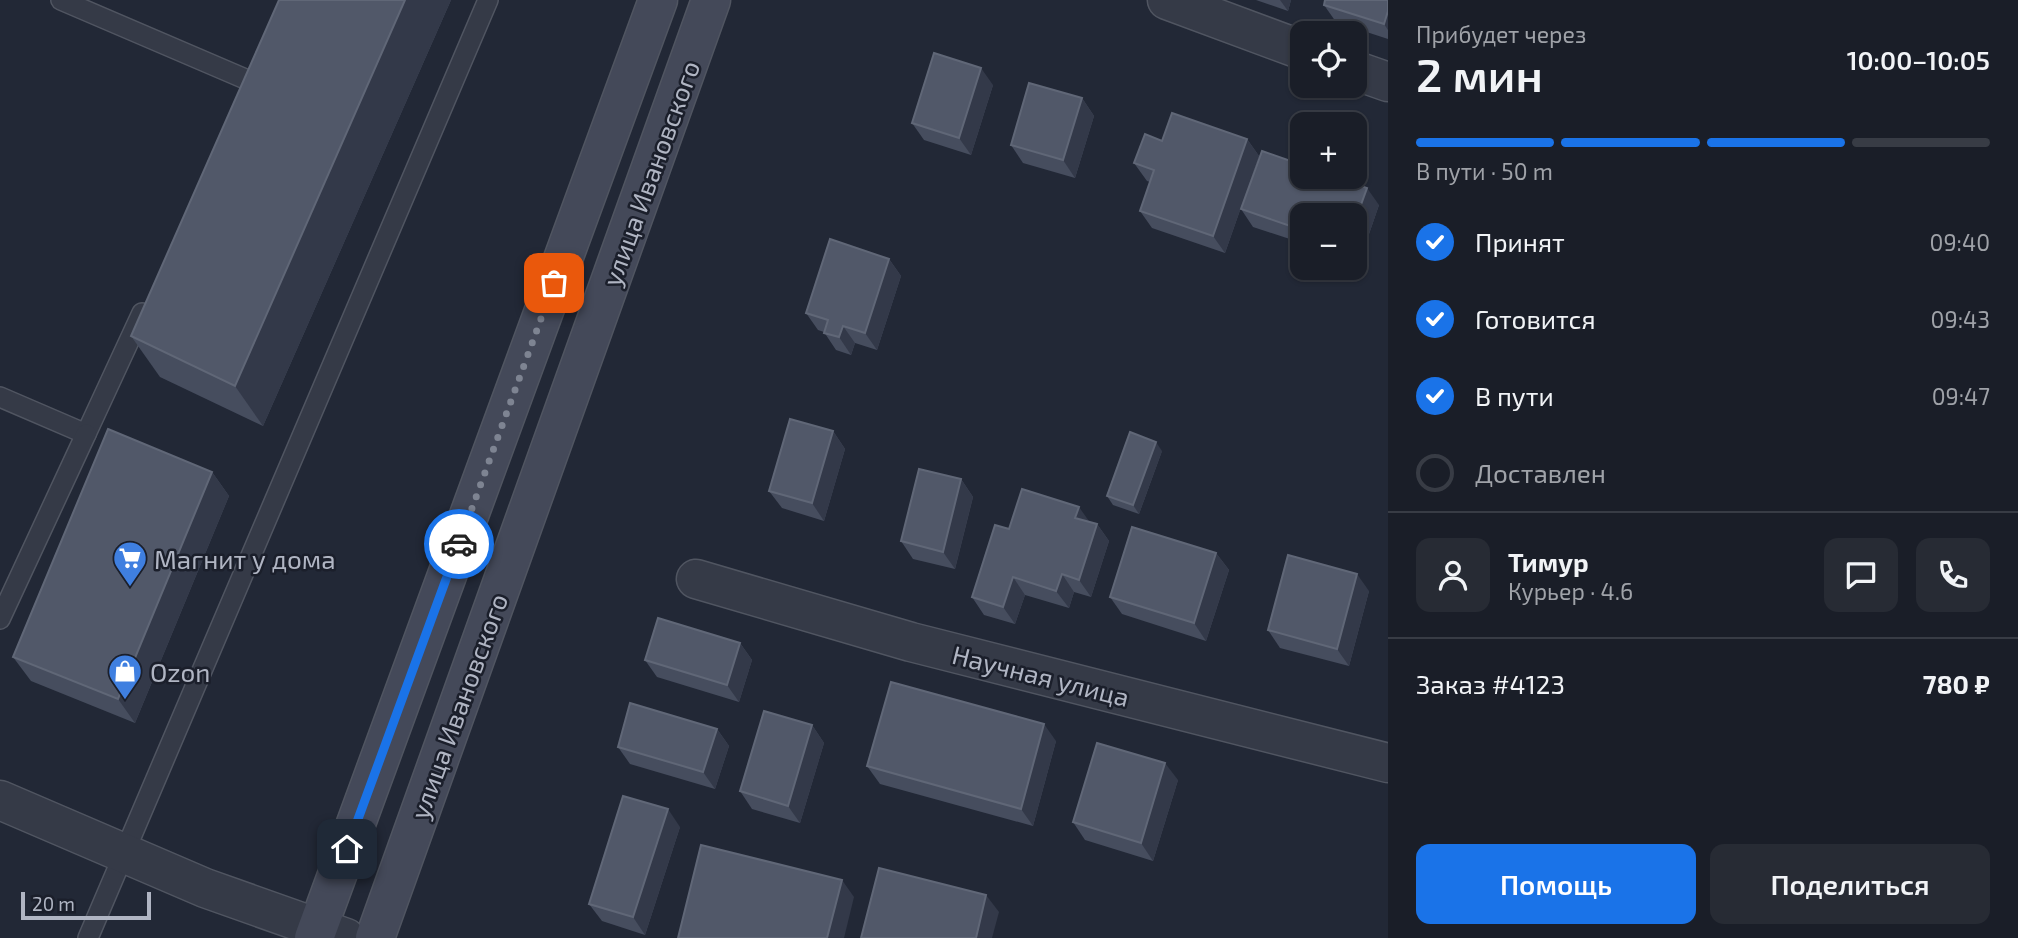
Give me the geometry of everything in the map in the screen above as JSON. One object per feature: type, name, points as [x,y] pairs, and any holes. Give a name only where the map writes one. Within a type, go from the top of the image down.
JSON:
[{"type":"street","name":"улица Ивановского","points":[[327,934],[658,0]]},
{"type":"street","name":"улица Ивановского","points":[[375,938],[712,0]]},
{"type":"street","points":[[1167,0],[1290,46]]},
{"type":"street","points":[[1367,75],[1388,82]]},
{"type":"street","name":"Научная улица","points":[[696,579],[911,642],[1388,763]]},
{"type":"street","points":[[0,800],[124,856],[327,934]]},
{"type":"lane","points":[[61,0],[247,87],[260,58]]},
{"type":"lane","points":[[88,938],[488,0]]},
{"type":"lane","points":[[0,620],[150,295]]},
{"type":"lane","points":[[0,397],[86,434]]},
{"type":"building","points":[[279,0],[405,0],[235,386],[131,336]]},
{"type":"building","points":[[1325,0],[1388,0],[1388,11],[1384,24],[1324,5]]},
{"type":"building","points":[[934,53],[981,68],[959,138],[912,123]]},
{"type":"building","points":[[1029,83],[1082,98],[1063,160],[1011,145]]},
{"type":"building","points":[[1172,113],[1247,139],[1213,236],[1140,211],[1154,170],[1134,163],[1145,134],[1162,141]]},
{"type":"building","points":[[1262,151],[1290,161],[1290,189],[1367,189],[1362,203],[1290,203],[1290,226],[1241,209]]},
{"type":"building","points":[[830,239],[889,259],[865,333],[843,326],[839,337],[824,333],[828,320],[806,313]]},
{"type":"building","points":[[790,419],[833,431],[812,503],[769,491]]},
{"type":"building","name":"Магнит у дома","points":[[108,429],[212,472],[118,699],[13,657]]},
{"type":"building","points":[[1130,432],[1156,442],[1133,505],[1107,496]]},
{"type":"building","points":[[919,469],[961,479],[943,552],[901,541]]},
{"type":"building","points":[[1022,489],[1079,507],[1075,518],[1097,524],[1079,580],[1062,574],[1056,591],[1013,577],[1003,607],[972,597],[995,525],[1009,529]]},
{"type":"building","points":[[1132,527],[1216,553],[1194,623],[1110,597]]},
{"type":"building","points":[[1288,555],[1357,574],[1337,649],[1268,630]]},
{"type":"building","points":[[658,618],[740,643],[727,685],[645,660]]},
{"type":"building","points":[[891,682],[1044,724],[1021,809],[867,766]]},
{"type":"building","points":[[630,703],[717,729],[703,772],[618,747]]},
{"type":"building","points":[[764,711],[812,725],[788,806],[740,791]]},
{"type":"building","points":[[1097,743],[1165,763],[1141,843],[1073,822]]},
{"type":"building","points":[[623,796],[668,809],[633,917],[589,904]]},
{"type":"building","points":[[701,845],[842,880],[827,938],[678,938]]},
{"type":"building","points":[[879,868],[986,895],[976,938],[861,938]]},
{"type":"way so far","points":[[459,544],[554,283]]},
{"type":"place","name":"Магнит у дома","points":[[130,588]]},
{"type":"place","name":"Ozon","points":[[125,701]]},
{"type":"route","points":[[347,849],[459,544]]}]
